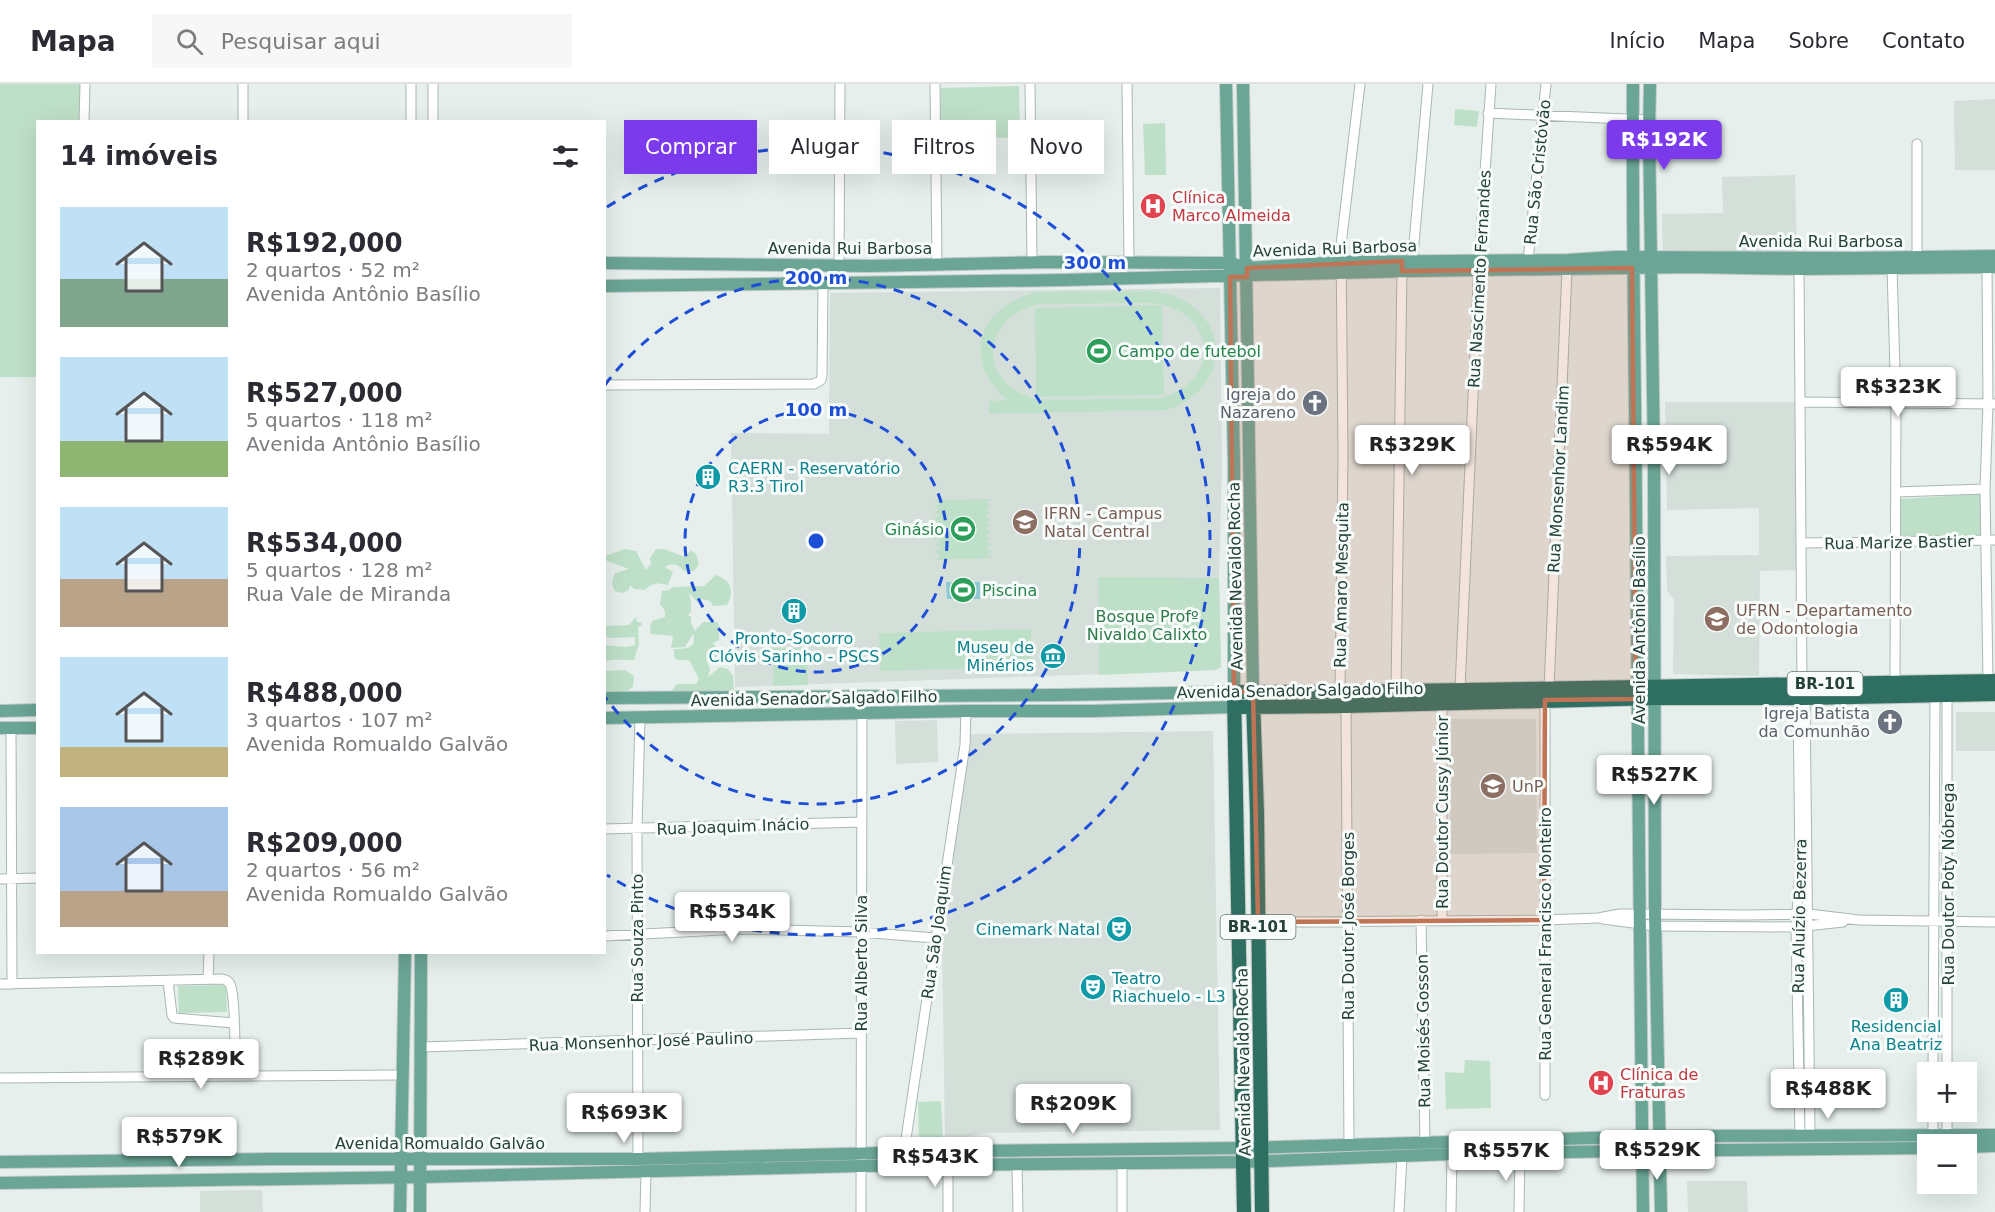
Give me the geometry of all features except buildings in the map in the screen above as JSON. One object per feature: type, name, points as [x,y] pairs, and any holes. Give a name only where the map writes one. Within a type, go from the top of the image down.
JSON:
[{"type":"highway","name":"Avenida Senador Salgado Filho","points":[[1802,694],[1895,682],[1992,681]]},
{"type":"highway","name":"Avenida Senador Salgado Filho","points":[[1234,692],[1460,689],[1547,694]]},
{"type":"highway","name":"Avenida Nevaldo Rocha","points":[[1253,691],[1262,1212]]},
{"type":"highway","name":"Avenida Nevaldo Rocha","points":[[1234,692],[1244,1212]]},
{"type":"highway","name":"Avenida Senador Salgado Filho","points":[[1234,706],[1442,704],[1547,694],[1636,692],[1995,694]]},
{"type":"main road","name":"Avenida Nevaldo Rocha","points":[[1226,84],[1234,465],[1234,692]]},
{"type":"main road","name":"Avenida Nevaldo Rocha","points":[[1244,84],[1253,691]]},
{"type":"main road","name":"Avenida Antônio Basílio","points":[[1633,84],[1632,263],[1643,1212]]},
{"type":"main road","name":"Avenida Antônio Basílio","points":[[1650,84],[1656,692],[1655,920],[1661,1212]]},
{"type":"main road","name":"Avenida Rui Barbosa","points":[[606,286],[1230,277],[1247,272],[1407,266],[1568,270],[1650,262],[1995,256]]},
{"type":"main road","name":"Avenida Rui Barbosa","points":[[1479,266],[1528,261],[1632,263]]},
{"type":"main road","name":"Avenida Rui Barbosa","points":[[606,263],[870,266],[1032,262],[1230,263],[1247,272]]},
{"type":"main road","points":[[1043,280],[1047,273],[1047,262]]},
{"type":"main road","points":[[1064,280],[1067,262]]},
{"type":"main road","name":"Avenida Rui Barbosa","points":[[1650,262],[1799,269],[1991,267]]},
{"type":"main road","points":[[867,282],[870,266]]},
{"type":"main road","name":"Avenida Senador Salgado Filho","points":[[606,698],[1234,692]]},
{"type":"main road","points":[[1058,695],[1065,701],[1065,706],[1059,711]]},
{"type":"main road","name":"Avenida Senador Salgado Filho","points":[[606,718],[1234,706]]},
{"type":"main road","points":[[0,711],[36,710]]},
{"type":"main road","points":[[6,728],[36,728]]},
{"type":"main road","points":[[1639,822],[1655,852]]},
{"type":"main road","points":[[400,1212],[405,954]]},
{"type":"main road","points":[[420,1212],[421,954]]},
{"type":"main road","points":[[403,1018],[408,1012],[415,1012],[421,1023]]},
{"type":"main road","points":[[1642,1063],[1658,1046]]},
{"type":"main road","name":"Avenida Romualdo Galvão","points":[[0,1162],[270,1159],[861,1159],[948,1164],[1122,1162],[1261,1154],[1349,1145],[1660,1136],[1917,1135]]},
{"type":"main road","name":"Avenida Romualdo Galvão","points":[[1977,1135],[1995,1135]]},
{"type":"main road","points":[[1977,1147],[1995,1146]]},
{"type":"main road","name":"Avenida Romualdo Galvão","points":[[1261,1154],[1402,1156],[1917,1148]]},
{"type":"main road","name":"Avenida Romualdo Galvão","points":[[0,1183],[175,1182],[646,1172],[861,1159],[904,1152],[1243,1155]]},
{"type":"main road","points":[[155,1161],[162,1165],[165,1172],[158,1182]]},
{"type":"main road","points":[[174,1161],[170,1172],[175,1182]]},
{"type":"street","points":[[84,120],[85,84]]},
{"type":"street","points":[[243,84],[243,120]]},
{"type":"street","points":[[411,84],[411,120]]},
{"type":"street","points":[[433,84],[433,120]]},
{"type":"street","points":[[839,265],[840,84]]},
{"type":"street","points":[[935,84],[937,265]]},
{"type":"street","points":[[1030,84],[1032,262]]},
{"type":"street","points":[[1127,84],[1129,263]]},
{"type":"street","name":"Rua Amaro Mesquita","points":[[1340,692],[1343,455],[1342,268],[1344,213],[1360,84]]},
{"type":"street","points":[[1396,691],[1407,266],[1428,84]]},
{"type":"street","name":"Rua Nascimento Fernandes","points":[[1460,689],[1479,266],[1491,84]]},
{"type":"street","name":"Rua São Cristóvão","points":[[1528,261],[1546,84]]},
{"type":"street","points":[[1488,113],[1649,120]]},
{"type":"street","points":[[1917,144],[1917,258]]},
{"type":"street","points":[[1991,267],[1991,404],[1985,489],[1991,541],[1992,681]]},
{"type":"street","points":[[1892,268],[1896,404],[1895,682]]},
{"type":"street","name":"Rua Aluízio Bezerra","points":[[1799,269],[1803,543],[1802,735],[1804,849],[1809,914],[1805,1135]]},
{"type":"street","name":"Rua Monsenhor Landim","points":[[1547,694],[1568,270]]},
{"type":"street","points":[[606,385],[814,384],[821,380],[822,375],[823,283]]},
{"type":"street","points":[[1800,402],[1991,404]]},
{"type":"street","points":[[1896,492],[1985,489]]},
{"type":"street","name":"Rua Marize Bastier","points":[[1803,543],[1991,541]]},
{"type":"street","name":"Rua General Francisco Monteiro","points":[[1545,1095],[1544,920],[1547,694]]},
{"type":"street","name":"Rua Doutor Poty Nóbrega","points":[[1933,1062],[1936,757],[1941,695]]},
{"type":"street","name":"Rua Doutor Poty Nóbrega","points":[[1941,695],[1948,758],[1947,1062]]},
{"type":"street","name":"Rua Doutor Cussy Júnior","points":[[1442,704],[1442,920]]},
{"type":"street","name":"Rua Doutor José Borges","points":[[1346,706],[1349,1145]]},
{"type":"street","name":"Rua São Joaquim","points":[[904,1152],[965,745],[966,711]]},
{"type":"street","name":"Rua Alberto Silva","points":[[861,1212],[862,714]]},
{"type":"street","name":"Rua Souza Pinto","points":[[638,1159],[637,828],[640,718]]},
{"type":"street","points":[[6,728],[13,879],[12,984]]},
{"type":"street","points":[[1936,757],[1948,758]]},
{"type":"street","name":"Rua Joaquim Inácio","points":[[606,829],[862,822]]},
{"type":"street","name":"Rua Aluízio Bezerra","points":[[1804,849],[1796,927],[1805,1135]]},
{"type":"street","points":[[1935,862],[1947,863]]},
{"type":"street","points":[[0,879],[36,878]]},
{"type":"street","points":[[1655,920],[1809,914],[1859,920],[1995,922]]},
{"type":"street","points":[[1766,915],[1766,927]]},
{"type":"street","points":[[1258,922],[1598,918],[1796,927],[1859,920]]},
{"type":"street","name":"Rua Moisés Gosson","points":[[1421,920],[1425,1143]]},
{"type":"street","points":[[606,936],[741,929],[861,932],[935,938]]},
{"type":"street","points":[[208,979],[209,954]]},
{"type":"street","points":[[0,984],[222,979],[231,986],[235,1076]]},
{"type":"street","points":[[168,981],[174,1018],[234,1023]]},
{"type":"street","name":"Rua Monsenhor José Paulino","points":[[421,1047],[861,1033]]},
{"type":"street","points":[[0,1078],[402,1075]]},
{"type":"street","points":[[1519,1212],[1520,1153]]},
{"type":"street","points":[[1451,1212],[1452,1154]]},
{"type":"street","points":[[1399,1212],[1402,1156]]},
{"type":"street","points":[[1122,1162],[1122,1212]]},
{"type":"street","points":[[1017,1163],[1018,1212]]},
{"type":"street","points":[[948,1164],[948,1212]]},
{"type":"street","points":[[645,1212],[646,1172]]},
{"type":"highlighted area","points":[[1402,261],[1402,271],[1632,268],[1636,699],[1545,700],[1544,920],[1258,922],[1253,691],[1234,692],[1230,277],[1247,277],[1247,268]]},
{"type":"shaded area","points":[[1995,99],[1995,170],[1955,170],[1954,101]]},
{"type":"shaded area","points":[[1795,175],[1797,251],[1663,254],[1662,214],[1723,213],[1722,177]]},
{"type":"shaded area","name":"IFRN - Campus Natal Central","points":[[1220,288],[1221,667],[1216,670],[735,687],[731,433],[829,434],[830,293]]},
{"type":"shaded area","points":[[1665,402],[1795,402],[1797,570],[1760,571],[1759,676],[1673,674],[1674,600],[1667,590],[1666,556],[1759,555],[1759,508],[1667,510]]},
{"type":"shaded area","points":[[1956,712],[1995,712],[1995,751],[1956,751]]},
{"type":"shaded area","name":"UnP","points":[[1449,719],[1536,719],[1537,853],[1451,854]]},
{"type":"shaded area","points":[[937,720],[938,762],[896,764],[895,721]]},
{"type":"shaded area","points":[[1213,731],[1220,1130],[984,1133],[968,1137],[960,1145],[945,1145],[942,932],[971,734]]},
{"type":"shaded area","points":[[1687,1181],[1747,1181],[1748,1212],[1688,1212]]},
{"type":"shaded area","points":[[262,1190],[263,1212],[200,1212],[200,1191]]},
{"type":"green space","points":[[0,84],[85,84],[84,120],[36,120],[36,377],[0,377]]},
{"type":"green space","points":[[1019,86],[1020,120],[1008,120],[1008,138],[996,138],[996,120],[940,120],[941,88]]},
{"type":"green space","points":[[1455,109],[1479,111],[1477,127],[1454,125]]},
{"type":"green space","points":[[1165,123],[1166,175],[1145,175],[1143,124]]},
{"type":"green space","points":[[1153,291],[1178,298],[1197,310],[1210,326],[1216,344],[1214,364],[1206,382],[1190,398],[1167,410],[989,414],[989,401],[1007,400],[992,384],[983,368],[980,351],[983,336],[990,321],[1002,308],[1018,298],[1038,292]],"holes":[[[1153,303],[1174,309],[1190,319],[1200,332],[1204,347],[1202,362],[1195,377],[1181,389],[1161,398],[1039,400],[1019,392],[1004,381],[996,367],[993,352],[996,336],[1005,323],[1019,311],[1039,304]]]},
{"type":"green space","name":"Campo de futebol","points":[[1162,305],[1164,395],[1036,397],[1035,308]]},
{"type":"green space","points":[[1982,494],[1981,535],[1899,539],[1899,499]]},
{"type":"green space","name":"Ginásio","points":[[992,499],[987,502],[991,506],[986,509],[991,513],[986,516],[991,520],[986,523],[991,526],[986,529],[991,532],[987,535],[991,539],[986,541],[992,545],[986,548],[992,552],[986,554],[992,558],[935,560],[941,555],[935,552],[941,549],[935,545],[941,542],[937,539],[930,539],[930,531],[940,529],[935,527],[940,523],[934,520],[939,515],[934,513],[939,509],[934,507],[940,503],[934,500]]},
{"type":"green space","points":[[625,549],[636,551],[646,570],[651,564],[650,558],[656,549],[664,549],[685,557],[691,550],[696,554],[699,564],[694,571],[684,571],[676,565],[668,565],[665,567],[673,572],[668,585],[655,584],[645,590],[634,589],[630,585],[629,590],[622,593],[615,591],[612,584],[613,578],[615,573],[629,569],[606,560],[606,556]]},
{"type":"green space","points":[[716,575],[725,580],[730,587],[731,595],[727,605],[713,606],[710,601],[703,599],[697,602],[689,593],[691,612],[687,615],[691,616],[691,623],[695,631],[703,622],[719,624],[719,640],[713,643],[719,652],[717,656],[707,661],[710,669],[708,677],[720,667],[728,669],[733,676],[734,690],[730,693],[671,692],[677,684],[696,684],[699,679],[689,660],[677,660],[674,657],[674,649],[690,647],[694,643],[693,634],[685,647],[671,648],[673,636],[651,634],[652,621],[665,617],[665,611],[660,604],[662,591],[673,587],[704,586]]},
{"type":"green space","name":"Bosque Profº Nivaldo Calixto","points":[[1098,577],[1219,578],[1221,667],[1216,670],[1099,675]]},
{"type":"green space","points":[[636,617],[637,622],[641,622],[642,626],[638,627],[639,644],[634,660],[606,661],[606,645],[626,647],[635,645],[635,637],[606,636],[606,626],[629,625]]},
{"type":"green space","points":[[1031,629],[1031,667],[880,671],[879,633]]},
{"type":"green space","points":[[773,648],[807,648],[808,685],[773,686]]},
{"type":"green space","points":[[625,670],[634,676],[633,687],[627,691],[606,693],[606,671]]},
{"type":"green space","points":[[226,985],[227,1012],[179,1013],[178,986]]},
{"type":"green space","points":[[1465,1060],[1490,1061],[1491,1108],[1446,1109],[1445,1072],[1464,1073]]},
{"type":"green space","points":[[941,1101],[943,1141],[919,1142],[918,1102]]},
{"type":"water","name":"Piscina","points":[[946,582],[980,582],[980,599],[947,599]]},
{"type":"place","name":"Clínica Marco Almeida","points":[[1153,206]]},
{"type":"place","name":"Campo de futebol","points":[[1099,351]]},
{"type":"place","name":"Igreja do Nazareno","points":[[1315,403]]},
{"type":"place","name":"CAERN - Reservatório R3.3 Tirol","points":[[708,477]]},
{"type":"place","name":"IFRN - Campus Natal Central","points":[[1025,522]]},
{"type":"place","name":"Ginásio","points":[[963,529]]},
{"type":"place","name":"Piscina","points":[[963,590]]},
{"type":"place","name":"Pronto-Socorro Clóvis Sarinho - PSCS","points":[[794,611]]},
{"type":"place","name":"UFRN - Departamento de Odontologia","points":[[1717,619]]},
{"type":"place","name":"Museu de Minérios","points":[[1053,656]]},
{"type":"place","name":"Igreja Batista da Comunhão","points":[[1890,722]]},
{"type":"place","name":"UnP","points":[[1493,786]]},
{"type":"place","name":"Cinemark Natal","points":[[1119,929]]},
{"type":"place","name":"Teatro Riachuelo - L3","points":[[1093,987]]},
{"type":"place","name":"Residencial Ana Beatriz","points":[[1896,1000]]},
{"type":"place","name":"Clínica de Fraturas","points":[[1601,1083]]}]
